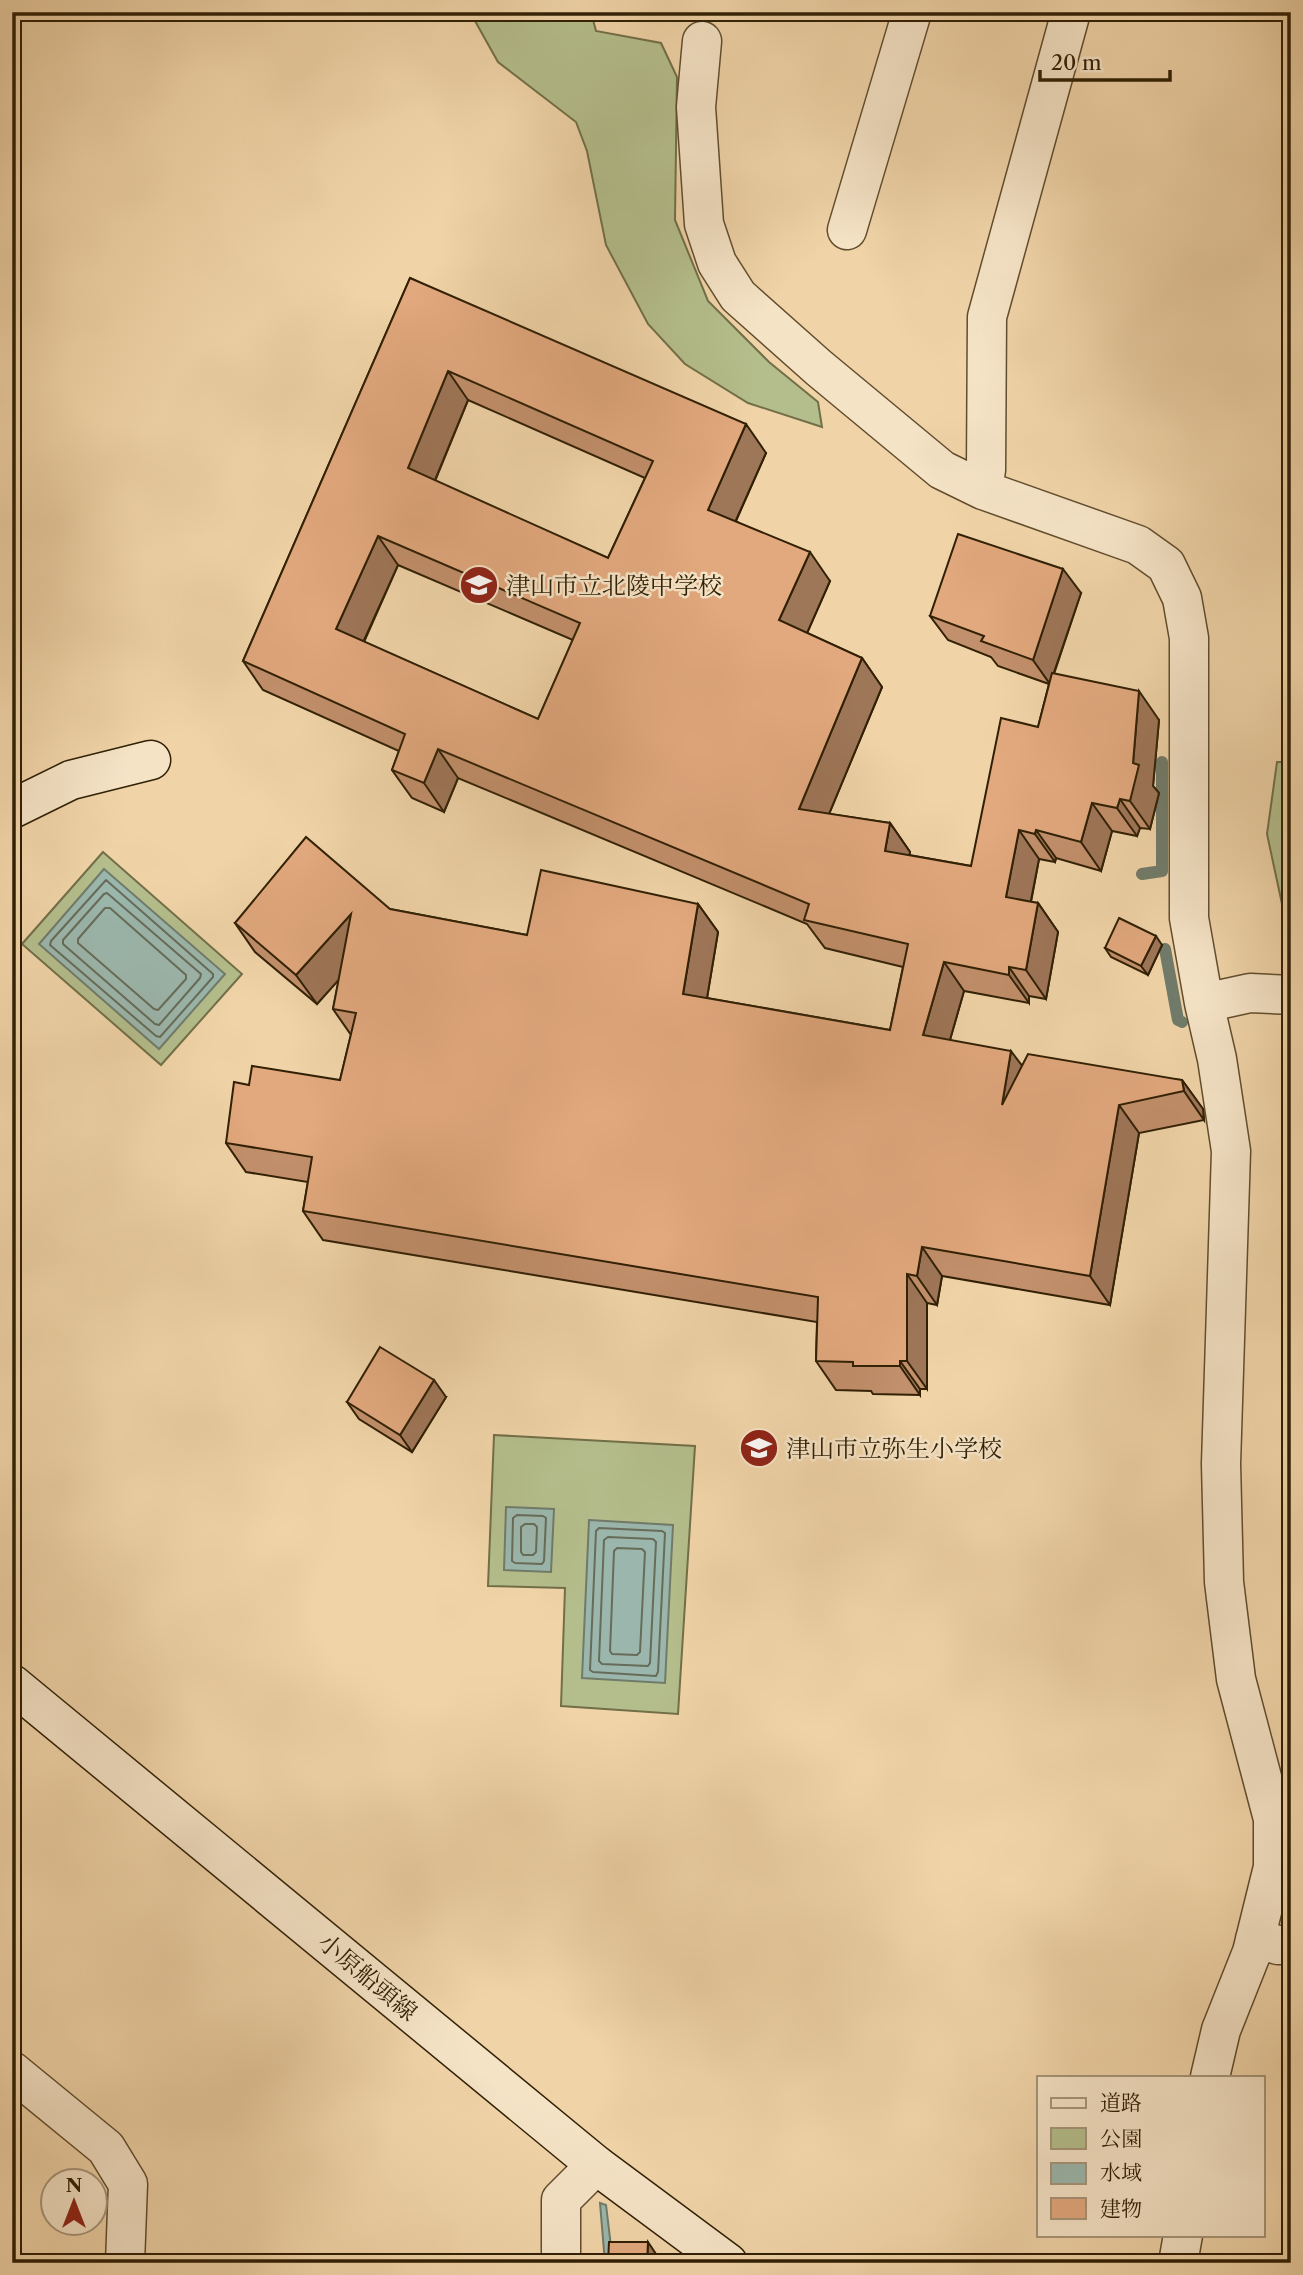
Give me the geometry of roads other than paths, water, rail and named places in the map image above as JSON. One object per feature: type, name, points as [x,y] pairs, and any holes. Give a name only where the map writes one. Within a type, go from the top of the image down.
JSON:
[{"type":"street","points":[[847,230],[912,12]]},
{"type":"street","points":[[983,490],[986,470],[987,317],[1071,12]]},
{"type":"street","points":[[702,41],[696,107],[704,224],[717,263],[738,296],[819,368],[942,470],[983,490],[1138,545],[1166,565],[1182,598],[1189,638],[1189,918],[1217,1059],[1231,1151],[1221,1464],[1224,1582],[1236,1679],[1273,1819],[1273,1942],[1221,2030],[1210,2076]]},
{"type":"street","points":[[12,809],[71,780],[151,760]]},
{"type":"street","points":[[1204,1003],[1250,993],[1291,995]]},
{"type":"street","name":"小原船頭線","points":[[12,1684],[596,2165],[728,2263]]},
{"type":"street","points":[[12,2071],[106,2148],[128,2184],[125,2263]]},
{"type":"street","points":[[562,2263],[561,2200],[596,2165]]},
{"type":"street","points":[[1178,2263],[1184,2236]]},
{"type":"water","points":[[104,869],[225,974],[159,1049],[39,944]]},
{"type":"water","points":[[506,1507],[554,1509],[551,1572],[504,1570]]},
{"type":"water","points":[[589,1520],[673,1525],[665,1683],[582,1678]]},
{"type":"water","points":[[600,2203],[606,2205],[613,2263],[605,2263]]},
{"type":"waterway","points":[[1142,874],[1162,871],[1162,762]]},
{"type":"waterway","points":[[1165,949],[1178,1020],[1182,1022]]},
{"type":"place","name":"津山市立北陵中学校","points":[[479,585]]},
{"type":"place","name":"津山市立弥生小学校","points":[[759,1448]]}]
